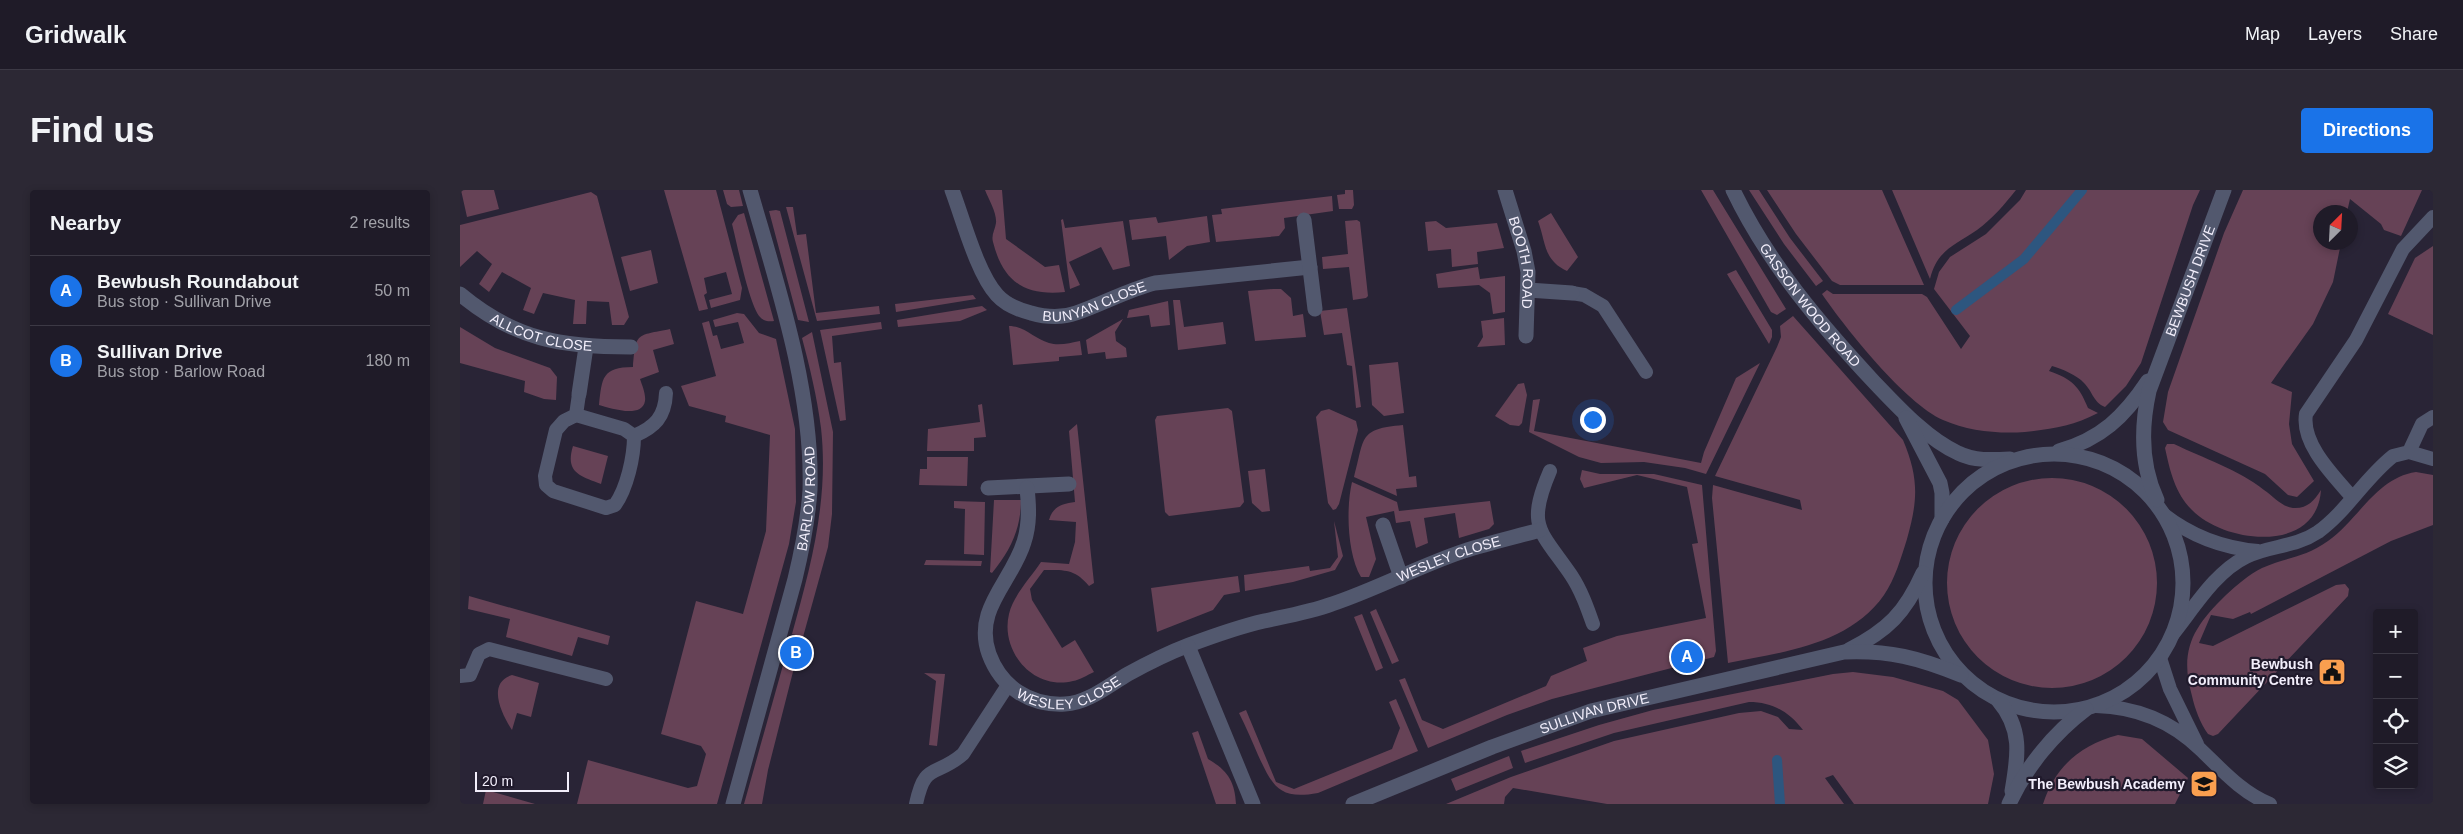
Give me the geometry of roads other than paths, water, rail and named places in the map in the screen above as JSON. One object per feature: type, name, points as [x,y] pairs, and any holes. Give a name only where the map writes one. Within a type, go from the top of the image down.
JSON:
[{"type":"street","name":"BARLOW ROAD","points":[[732,804],[795,579],[803,543],[810,492],[809,442],[800,383],[750,190]]},
{"type":"street","name":"BUNYAN CLOSE","points":[[952,190],[987,282],[998,297],[1009,305],[1039,315],[1056,317],[1075,314],[1134,288],[1155,283],[1310,267]]},
{"type":"street","name":"BOOTH ROAD","points":[[1505,190],[1524,251],[1528,290],[1526,336]]},
{"type":"street","name":"GASSON WOOD ROAD","points":[[1733,190],[1758,236],[1804,303],[1832,337],[1901,410],[1957,453],[1982,460],[2019,459]]},
{"type":"street","name":"BEWBUSH DRIVE","points":[[2091,707],[2131,687],[2147,674],[2160,658],[2173,634],[2182,601],[2183,575],[2178,549],[2151,487],[2144,454],[2145,410],[2154,371],[2224,190]]},
{"type":"street","points":[[1304,220],[1315,309]]},
{"type":"street","points":[[1528,290],[1572,293]]},
{"type":"street","name":"ALLCOT CLOSE","points":[[460,294],[500,323],[531,335],[586,347],[632,347]]},
{"type":"street","points":[[579,394],[586,347]]},
{"type":"street","name":"BEWBUSH DRIVE","points":[[2048,455],[2079,446],[2107,429],[2136,398],[2154,371]]},
{"type":"street","name":"GASSON WOOD ROAD","points":[[1901,410],[1940,483],[1942,520]]},
{"type":"street","points":[[2091,707],[2074,711],[2044,712],[2026,709],[1998,700],[1975,686],[1966,677],[1943,650],[1931,622],[1925,591],[1926,565],[1930,546],[1942,520],[1954,501],[1976,480],[1997,468],[2019,459],[2048,455],[2085,458],[2114,470],[2135,483],[2163,514]]},
{"type":"street","points":[[988,488],[1027,488],[1069,484]]},
{"type":"street","name":"WESLEY CLOSE","points":[[1027,488],[1029,522],[1024,543],[994,596],[987,614],[985,633],[988,652],[995,669],[1008,685],[1024,697],[1042,703],[1067,704],[1092,696],[1155,660],[1188,646],[1234,629],[1299,615],[1331,605],[1464,551],[1540,530]]},
{"type":"street","points":[[1382,525],[1401,577]]},
{"type":"street","name":"SULLIVAN DRIVE","points":[[1844,652],[1877,634],[1894,621],[1910,600],[1926,565]]},
{"type":"street","points":[[1188,646],[1253,804]]},
{"type":"street","name":"SULLIVAN DRIVE","points":[[1353,804],[1518,737],[1591,711],[1844,652],[1868,651],[1899,654],[1966,677]]},
{"type":"street","points":[[1998,700],[2011,716],[2016,738],[2016,762],[2010,803]]},
{"type":"street","points":[[2010,803],[2028,771],[2047,746],[2091,707]]},
{"type":"lane","points":[[2352,497],[2309,438],[2305,425],[2306,414],[2356,340],[2403,249],[2433,217]]},
{"type":"lane","points":[[1572,293],[1584,295],[1603,306],[1646,372]]},
{"type":"lane","points":[[634,436],[657,424],[664,409],[666,393]]},
{"type":"lane","points":[[576,415],[579,394]]},
{"type":"lane","points":[[576,415],[624,429],[634,436],[634,447],[621,497],[615,505],[606,508],[553,491],[546,484],[545,476],[556,430],[564,420],[576,415]]},
{"type":"lane","points":[[2409,452],[2422,424],[2433,416]]},
{"type":"lane","points":[[2173,634],[2225,572],[2240,560],[2260,552],[2285,547],[2306,539],[2330,521],[2388,459],[2401,452],[2409,452],[2433,459]]},
{"type":"lane","points":[[1550,471],[1539,497],[1537,515],[1540,530],[1578,587],[1593,624]]},
{"type":"lane","points":[[2163,514],[2186,530],[2215,543],[2260,552]]},
{"type":"lane","points":[[460,676],[470,675],[479,654],[489,649],[606,679]]},
{"type":"lane","points":[[2160,658],[2170,688],[2199,747]]},
{"type":"lane","points":[[916,804],[920,785],[925,776],[952,763],[962,754],[1008,685]]},
{"type":"lane","points":[[2091,707],[2121,707],[2143,712],[2161,721],[2199,747],[2237,784],[2270,804]]},
{"type":"waterway","points":[[1956,310],[2024,259],[2082,190]]},
{"type":"waterway","points":[[1777,760],[1780,804]]},
{"type":"place","name":"Sullivan Drive","points":[[796,653]]},
{"type":"place","name":"Bewbush Roundabout","points":[[1687,657]]},
{"type":"place","name":"Bewbush Community Centre","points":[[2332,672]]},
{"type":"place","name":"The Bewbush Academy","points":[[2204,784]]}]
